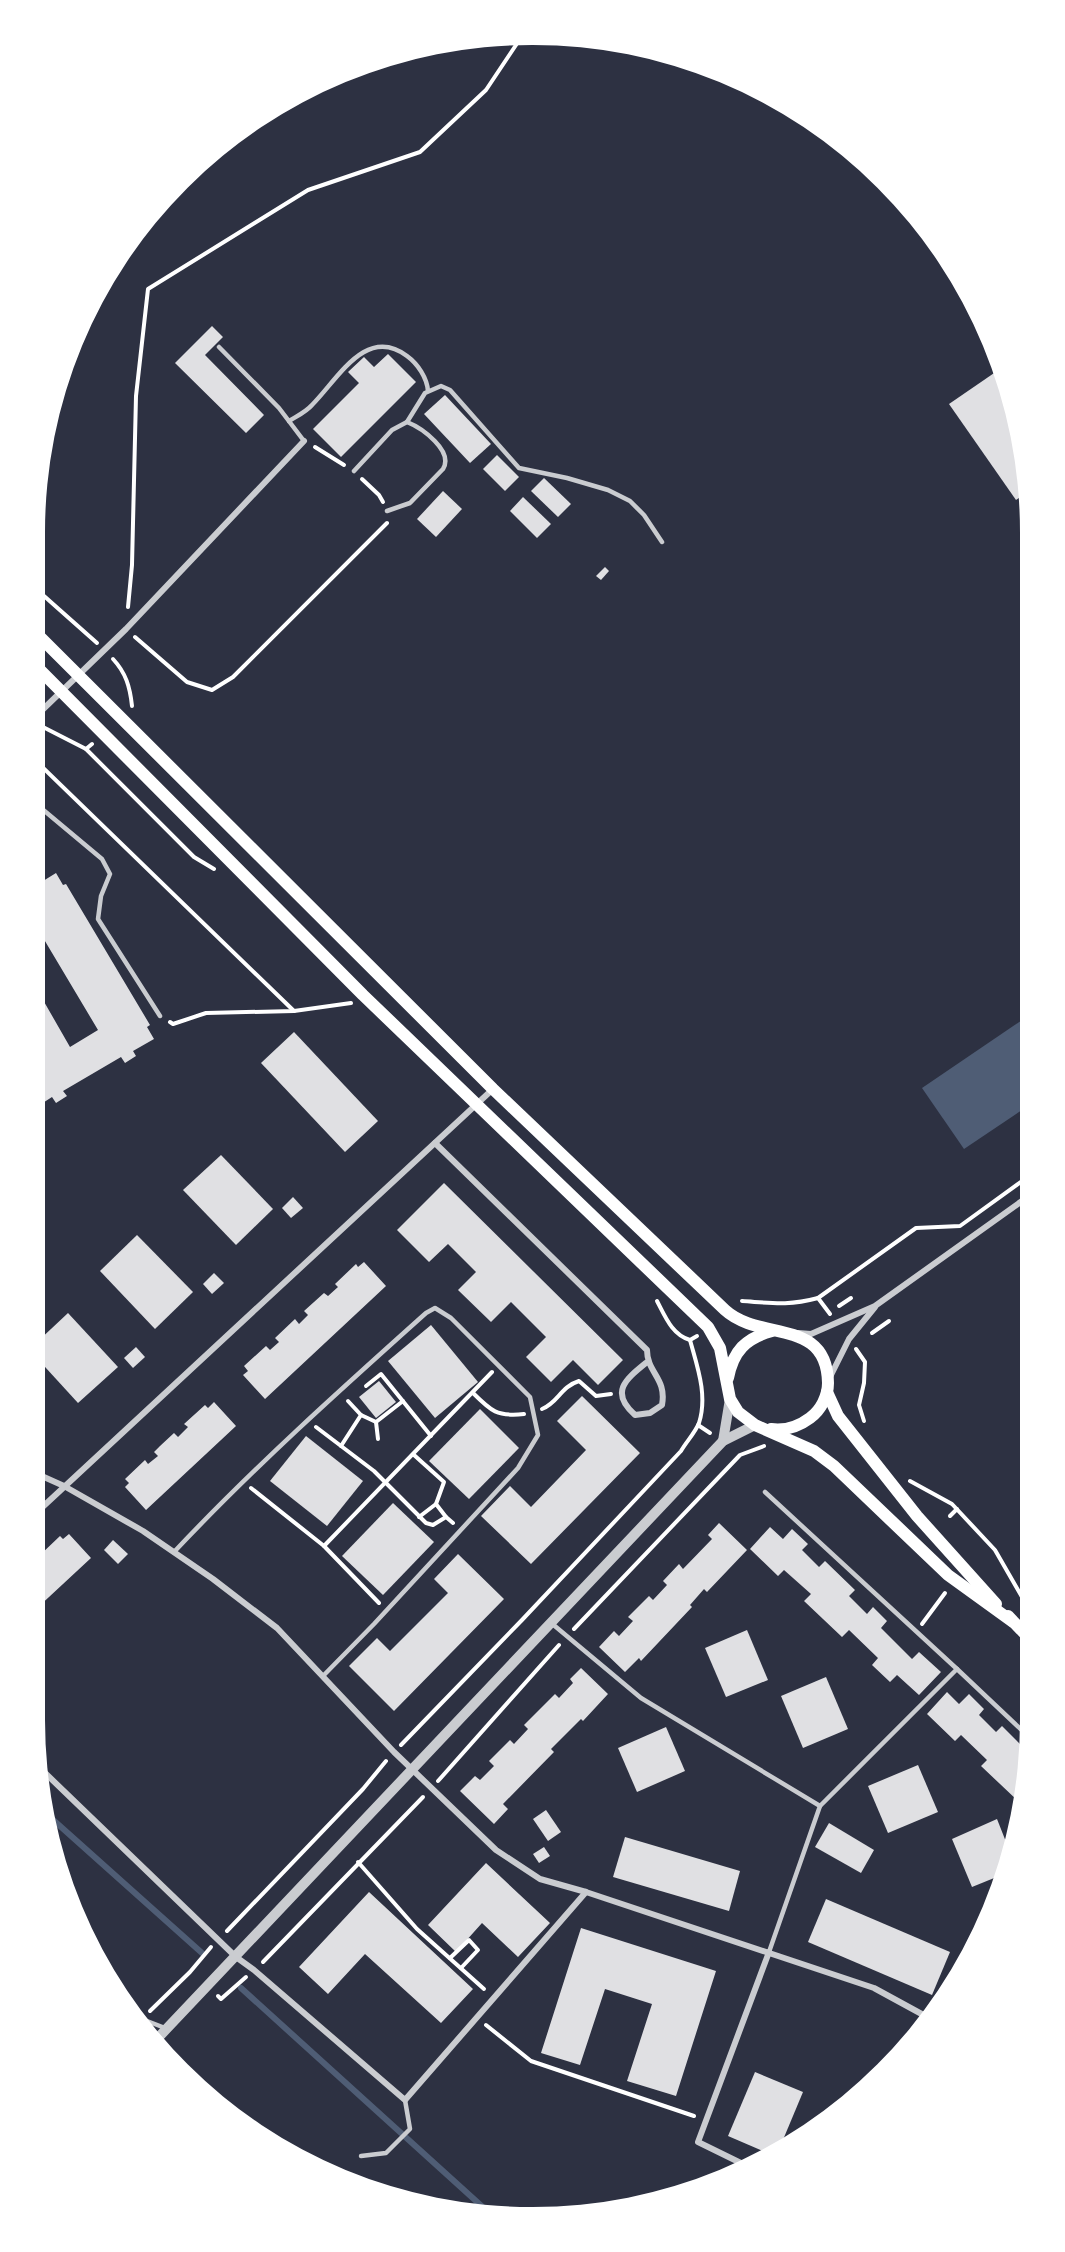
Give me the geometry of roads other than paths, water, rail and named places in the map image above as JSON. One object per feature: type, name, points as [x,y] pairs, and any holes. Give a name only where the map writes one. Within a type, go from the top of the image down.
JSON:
[{"type":"main road","points":[[45,643],[493,1089],[735,1319],[773,1331],[790,1332],[817,1349],[825,1365],[827,1387],[838,1416],[916,1515],[1020,1629]]},
{"type":"main road","points":[[45,676],[363,995],[708,1327],[720,1348],[730,1399],[738,1412],[759,1427],[814,1450],[834,1466],[948,1575],[1013,1622]]},
{"type":"main road","points":[[728,1381],[730,1364],[742,1346],[756,1335],[773,1331]]},
{"type":"main road","points":[[759,1427],[781,1431],[798,1426],[813,1416],[823,1403],[827,1387]]},
{"type":"street","points":[[45,707],[126,629],[304,441]]},
{"type":"street","points":[[45,1504],[493,1089]]},
{"type":"street","points":[[435,1143],[647,1350],[647,1362],[659,1377],[664,1395],[662,1406],[650,1413],[635,1415],[624,1405],[622,1392],[627,1378],[647,1362]]},
{"type":"street","points":[[790,1332],[811,1334],[875,1306],[1020,1202]]},
{"type":"street","points":[[827,1387],[849,1339],[875,1306]]},
{"type":"street","points":[[723,1441],[730,1399]]},
{"type":"street","points":[[161,2035],[723,1441],[759,1427]]},
{"type":"street","points":[[45,1478],[64,1486],[143,1531],[278,1628],[394,1752],[431,1788],[496,1850],[540,1879],[586,1892],[874,1988],[921,2014]]},
{"type":"street","points":[[48,1776],[236,1957],[405,2100],[586,1892]]},
{"type":"street","points":[[738,2161],[698,2142],[769,1952]]},
{"type":"lane","points":[[289,421],[310,408],[360,354],[378,345],[395,347],[410,358],[427,380],[428,391]]},
{"type":"lane","points":[[219,347],[289,421],[304,441]]},
{"type":"lane","points":[[354,471],[392,430],[407,422],[425,393],[441,386],[450,390],[519,468],[598,487],[630,501],[644,515],[662,542]]},
{"type":"lane","points":[[387,511],[410,503],[447,463],[447,457],[433,440],[415,425],[407,422]]},
{"type":"lane","points":[[45,812],[102,859],[110,874],[101,896],[98,919],[160,1017]]},
{"type":"lane","points":[[174,1552],[243,1482],[426,1313],[435,1308],[451,1318],[530,1397],[538,1435],[518,1468],[322,1676]]},
{"type":"lane","points":[[765,1492],[1020,1728]]},
{"type":"lane","points":[[550,1622],[641,1698],[820,1806]]},
{"type":"lane","points":[[769,1952],[820,1806],[957,1669]]},
{"type":"lane","points":[[151,2022],[167,2028]]},
{"type":"lane","points":[[361,2156],[386,2154],[410,2129],[405,2100]]},
{"type":"water","points":[[1020,1021],[1020,1111],[964,1149],[922,1088]]},
{"type":"waterway","points":[[56,1822],[202,1953]]},
{"type":"waterway","points":[[241,1988],[479,2204]]}]
